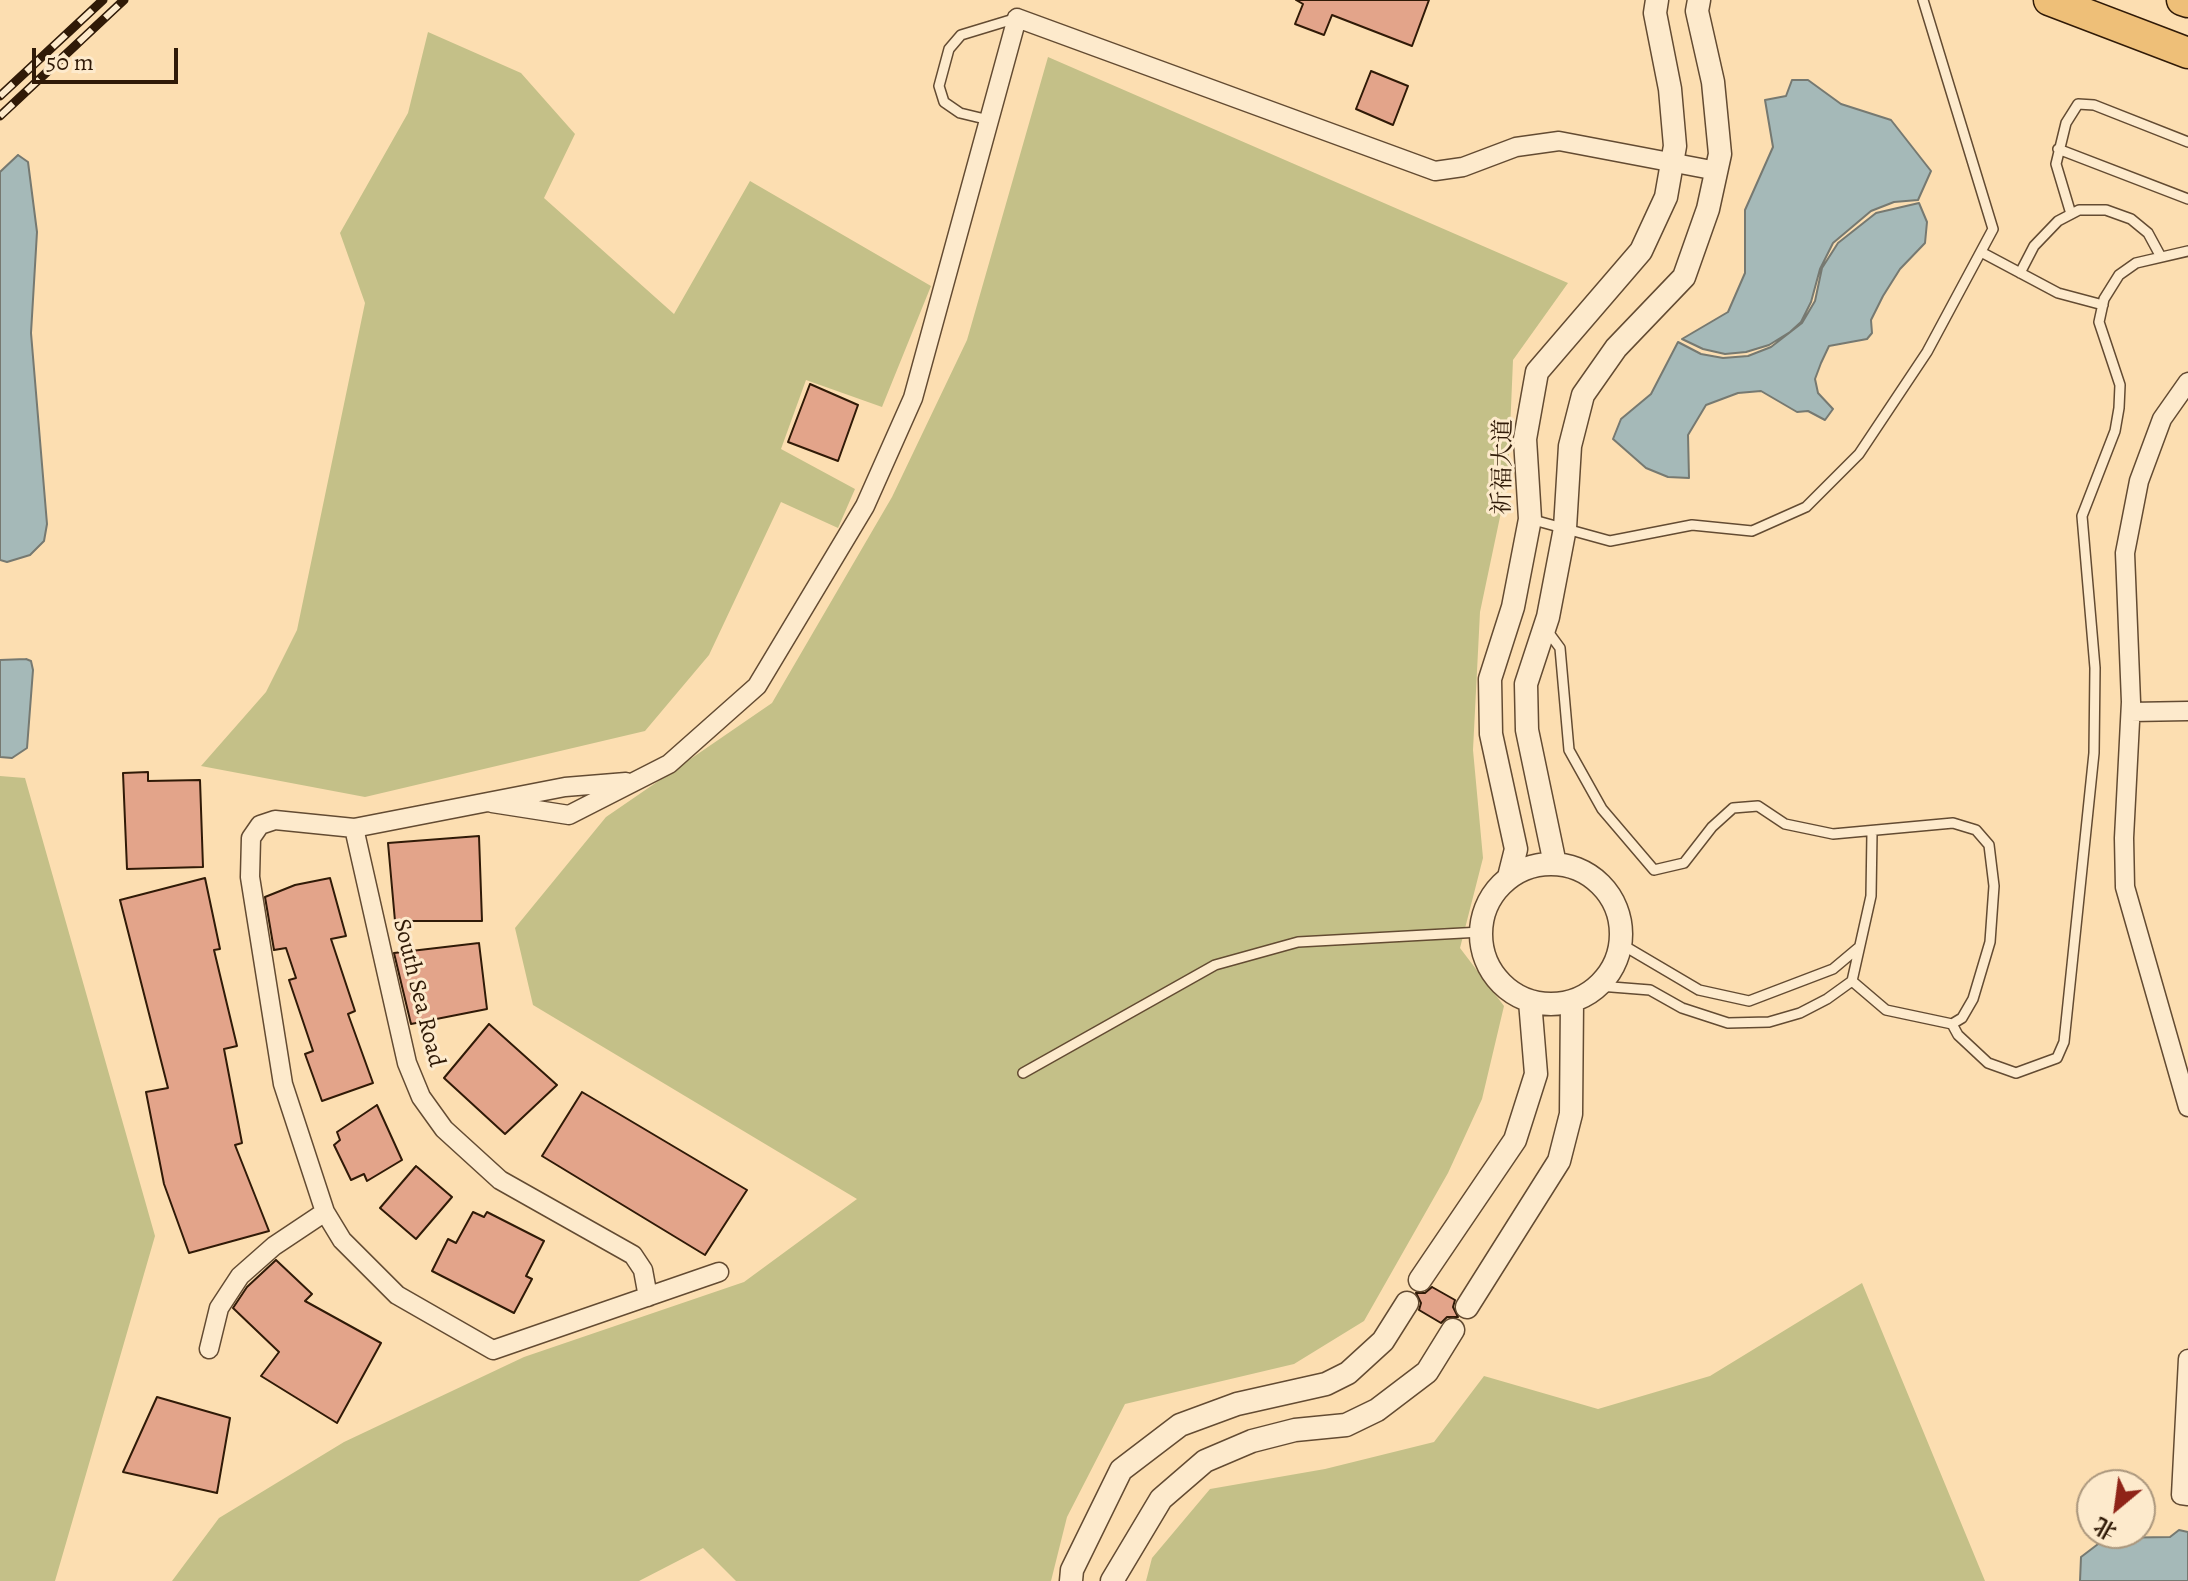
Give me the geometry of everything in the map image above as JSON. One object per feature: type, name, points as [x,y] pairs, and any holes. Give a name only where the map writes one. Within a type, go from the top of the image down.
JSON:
[{"type":"highway","points":[[2049,0],[2188,53]]},
{"type":"highway","points":[[2182,0],[2188,2]]},
{"type":"street","name":"祈福大道","points":[[1509,877],[1516,849],[1491,734],[1490,679],[1513,607],[1530,519],[1525,439],[1537,372],[1641,251],[1666,197],[1675,146],[1670,89],[1655,13],[1657,0]]},
{"type":"street","points":[[1555,864],[1527,730],[1526,684],[1544,626],[1565,528],[1570,446],[1583,395],[1616,348],[1684,277],[1708,209],[1717,171],[1719,139],[1713,82],[1697,11],[1699,0]]},
{"type":"street","points":[[492,803],[569,815],[669,764],[757,686],[865,506],[913,398],[1017,18],[1435,171],[1463,167],[1516,147],[1559,141],[1717,171]]},
{"type":"street","points":[[2188,382],[2162,419],[2139,481],[2125,553],[2131,712],[2125,887],[2188,1107]]},
{"type":"street","points":[[2131,712],[2188,711]]},
{"type":"street","points":[[633,782],[565,787],[354,828],[275,820],[260,825],[251,838],[248,854],[265,989],[283,1084],[325,1212],[365,1267],[397,1295],[493,1350],[719,1272]]},
{"type":"street","name":"South Sea Road","points":[[354,828],[400,1036],[421,1097],[444,1129],[500,1180],[633,1255],[643,1270],[648,1297]]},
{"type":"street","points":[[1555,864],[1593,877],[1610,895],[1620,918],[1621,944],[1614,967],[1599,986],[1572,1001],[1554,1004],[1530,1001],[1508,990],[1488,965],[1481,932],[1482,917],[1492,895],[1509,877],[1531,866],[1555,864]]},
{"type":"street","points":[[1420,1280],[1515,1140],[1536,1074],[1530,1001]]},
{"type":"street","points":[[1467,1307],[1559,1161],[1571,1114],[1572,1001]]},
{"type":"street","points":[[209,1349],[219,1308],[240,1276],[274,1246],[325,1212]]},
{"type":"street","points":[[1071,1581],[1072,1570],[1121,1470],[1180,1425],[1237,1404],[1326,1384],[1348,1373],[1383,1341],[1407,1303]]},
{"type":"street","points":[[1112,1581],[1161,1499],[1205,1461],[1252,1441],[1295,1430],[1346,1425],[1377,1410],[1427,1372],[1453,1330]]},
{"type":"street","points":[[2188,1359],[2181,1495],[2188,1496]]},
{"type":"lane","points":[[1530,519],[1610,541],[1692,525],[1752,531],[1806,507],[1859,454],[1927,352],[1993,229],[1923,0]]},
{"type":"lane","points":[[989,120],[960,113],[944,102],[939,86],[949,49],[961,35],[1017,18]]},
{"type":"lane","points":[[2071,214],[2059,183],[2058,149],[2066,123],[2078,104],[2094,105],[2188,142]]},
{"type":"lane","points":[[2058,149],[2188,199]]},
{"type":"lane","points":[[2020,273],[2034,246],[2058,221],[2079,210],[2106,210],[2131,219],[2148,233],[2161,257]]},
{"type":"lane","points":[[1952,1024],[1958,1035],[1988,1063],[2016,1073],[2057,1058],[2064,1042],[2094,753],[2095,668],[2082,516],[2115,431],[2119,408],[2120,385],[2099,322],[2103,305],[2119,275],[2136,263],[2188,251]]},
{"type":"lane","points":[[1981,252],[2058,293],[2103,305]]},
{"type":"lane","points":[[1544,626],[1560,648],[1569,750],[1602,809],[1654,870],[1684,863],[1712,827],[1733,808],[1758,806],[1785,824],[1833,834],[1872,833],[1953,823],[1976,830],[1989,845],[1994,886],[1990,942],[1973,999],[1962,1018],[1952,1024],[1886,1010],[1852,981]]},
{"type":"lane","points":[[1599,986],[1650,990],[1682,1008],[1728,1023],[1755,1023],[1800,1013],[1852,981],[1871,896],[1872,833]]},
{"type":"lane","points":[[1023,1073],[1215,965],[1298,942],[1481,932]]},
{"type":"lane","points":[[1621,944],[1699,990],[1749,1001],[1833,969],[1858,948]]},
{"type":"shaded area","points":[[428,32],[521,73],[575,134],[544,198],[674,314],[750,181],[931,286],[882,407],[806,380],[781,449],[855,489],[838,528],[781,502],[709,655],[645,731],[365,797],[201,766],[266,692],[297,630],[365,303],[340,233],[408,113]]},
{"type":"shaded area","points":[[1048,57],[1568,283],[1513,360],[1508,479],[1480,612],[1473,750],[1483,858],[1460,948],[1504,1006],[1482,1099],[1448,1173],[1364,1321],[1294,1364],[1125,1404],[1067,1517],[1051,1581],[736,1581],[703,1548],[639,1581],[172,1581],[219,1518],[344,1442],[524,1357],[744,1282],[857,1199],[533,1005],[515,928],[606,817],[772,703],[892,497],[967,340]]},
{"type":"shaded area","points":[[1792,80],[1808,80],[1841,104],[1891,120],[1931,171],[1918,200],[1894,202],[1871,211],[1833,243],[1820,269],[1811,302],[1801,322],[1790,332],[1769,345],[1746,352],[1725,354],[1703,349],[1682,339],[1728,312],[1745,273],[1745,210],[1773,147],[1765,100],[1786,96]]},
{"type":"shaded area","points":[[18,155],[28,162],[37,232],[31,333],[47,524],[44,541],[30,555],[7,562],[0,560],[0,172]]},
{"type":"shaded area","points":[[1919,203],[1927,222],[1925,243],[1900,269],[1883,296],[1871,320],[1872,333],[1867,339],[1829,346],[1821,363],[1815,379],[1818,393],[1833,409],[1825,420],[1808,411],[1797,412],[1761,391],[1738,393],[1706,405],[1688,435],[1689,478],[1668,477],[1646,468],[1613,439],[1621,419],[1651,394],[1678,342],[1701,354],[1723,358],[1748,356],[1771,347],[1802,323],[1815,301],[1822,268],[1838,243],[1876,213]]},
{"type":"shaded area","points":[[0,660],[31,661],[33,670],[27,748],[12,758],[0,757]]},
{"type":"shaded area","points":[[0,776],[25,778],[155,1236],[55,1581],[0,1581]]},
{"type":"shaded area","points":[[1862,1283],[1985,1581],[1146,1581],[1152,1558],[1210,1489],[1325,1469],[1434,1442],[1484,1376],[1598,1409],[1710,1376]]},
{"type":"shaded area","points":[[2179,1530],[2188,1532],[2188,1581],[2080,1581],[2081,1557],[2092,1549],[2156,1549],[2156,1537],[2170,1537]]},
{"type":"building","points":[[1296,0],[1429,0],[1412,46],[1332,15],[1324,35],[1295,24],[1303,4]]},
{"type":"building","points":[[1371,71],[1408,86],[1393,125],[1356,109]]},
{"type":"building","points":[[810,384],[858,405],[838,461],[788,442]]},
{"type":"building","points":[[148,772],[148,781],[200,780],[203,867],[127,869],[123,773]]},
{"type":"building","points":[[479,836],[482,921],[395,921],[388,843]]},
{"type":"building","points":[[205,878],[220,949],[214,950],[237,1046],[224,1049],[242,1143],[235,1145],[269,1231],[189,1253],[164,1184],[146,1092],[168,1088],[120,900]]},
{"type":"building","points":[[330,878],[346,936],[331,939],[355,1011],[348,1014],[373,1083],[322,1101],[305,1054],[313,1051],[289,980],[296,978],[286,948],[274,950],[265,897],[295,885]]},
{"type":"building","points":[[479,943],[487,1009],[411,1024],[394,953]]},
{"type":"building","points":[[489,1024],[557,1085],[505,1134],[444,1078]]},
{"type":"building","points":[[582,1092],[747,1190],[705,1255],[542,1156]]},
{"type":"building","points":[[377,1105],[402,1160],[367,1181],[364,1174],[351,1180],[334,1145],[340,1140],[337,1132]]},
{"type":"building","points":[[416,1166],[452,1197],[416,1239],[380,1208]]},
{"type":"building","points":[[473,1212],[484,1217],[487,1212],[544,1241],[526,1276],[532,1279],[514,1313],[432,1271],[448,1239],[456,1243]]},
{"type":"building","points":[[276,1260],[312,1294],[305,1301],[381,1343],[337,1423],[261,1376],[279,1352],[233,1308],[247,1287]]},
{"type":"building","points":[[1432,1287],[1455,1300],[1453,1307],[1458,1317],[1447,1317],[1441,1323],[1419,1310],[1421,1303],[1416,1293],[1425,1293]]},
{"type":"building","points":[[157,1397],[230,1418],[217,1493],[123,1472]]},
{"type":"railway","points":[[0,96],[103,0]]},
{"type":"railway","points":[[0,116],[124,0]]}]
